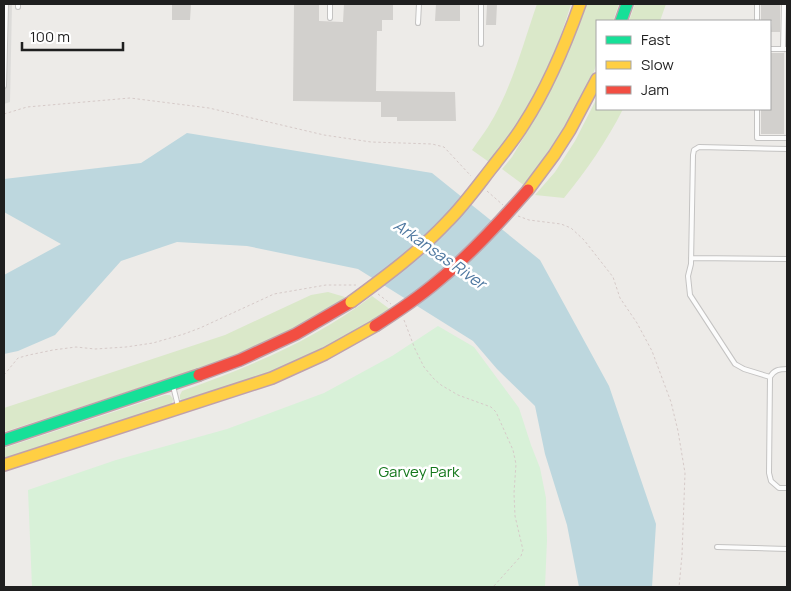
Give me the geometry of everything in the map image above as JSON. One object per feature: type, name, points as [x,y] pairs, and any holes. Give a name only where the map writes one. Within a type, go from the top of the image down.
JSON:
[{"type":"highway","points":[[4,440],[172,384],[269,348],[351,302],[390,274],[447,222],[471,195],[524,125],[547,84],[580,4]]},
{"type":"highway","points":[[621,20],[627,4]]},
{"type":"highway","points":[[4,466],[272,378],[302,366],[348,342],[401,310],[453,270],[504,219],[554,155],[570,130],[596,81]]},
{"type":"lane","points":[[4,86],[6,4]]},
{"type":"lane","points":[[330,4],[330,18]]},
{"type":"lane","points":[[418,23],[419,4]]},
{"type":"lane","points":[[481,4],[481,44]]},
{"type":"lane","points":[[757,4],[757,20]]},
{"type":"lane","points":[[771,49],[785,49],[784,4]]},
{"type":"lane","points":[[757,110],[757,138],[787,138]]},
{"type":"lane","points":[[770,377],[744,369],[735,364],[690,295],[688,276],[691,258],[694,150],[699,147],[787,148]]},
{"type":"lane","points":[[691,258],[787,259]]},
{"type":"lane","points":[[787,369],[773,372],[770,377],[769,473],[771,481],[779,488],[787,488]]},
{"type":"lane","points":[[172,384],[179,409]]},
{"type":"lane","points":[[717,547],[787,549]]},
{"type":"path","points":[[4,375],[18,358],[76,347],[95,349],[126,347],[153,342],[192,331],[274,294],[326,285],[363,286]]},
{"type":"path","points":[[376,292],[396,308]]},
{"type":"path","points":[[400,314],[405,321],[424,367],[441,385],[458,395],[491,407],[496,412],[513,450],[516,464],[515,516],[523,550],[521,556],[493,587]]},
{"type":"shaded area","points":[[4,4],[12,4],[10,102],[4,104]]},
{"type":"green space","points":[[537,4],[571,4],[554,54],[539,86],[513,131],[489,162],[472,150],[488,127],[503,98],[516,67]]},
{"type":"green space","points":[[587,4],[619,4],[613,20],[596,20],[596,65],[592,78],[569,120],[525,186],[502,169],[512,157],[547,98]]},
{"type":"green space","points":[[635,4],[666,4],[660,20],[629,20]]},
{"type":"green space","points":[[596,100],[596,110],[622,110],[603,144],[564,198],[535,195],[555,172],[575,141]]},
{"type":"green space","points":[[328,292],[345,297],[321,314],[268,342],[212,364],[4,432],[4,408],[225,335],[311,295]]},
{"type":"green space","points":[[372,296],[391,310],[314,355],[281,370],[183,401],[180,399],[182,391],[281,351],[328,326]]},
{"type":"green space","name":"Garvey Park","points":[[438,326],[474,347],[519,408],[540,468],[546,498],[545,587],[32,587],[28,490],[116,460],[227,429],[324,393],[392,356]]},
{"type":"green space","points":[[165,395],[170,395],[173,399],[172,404],[4,461],[4,448]]},
{"type":"water","name":"Arkansas River","points":[[187,133],[432,173],[540,260],[609,386],[656,524],[652,587],[579,587],[567,525],[545,454],[535,406],[497,369],[473,341],[358,269],[247,246],[177,242],[121,261],[55,335],[18,351],[4,354],[4,275],[61,244],[4,212],[4,179],[141,163]]},
{"type":"building","points":[[172,4],[191,4],[190,20],[172,20]]},
{"type":"building","points":[[294,4],[319,4],[319,21],[343,22],[344,4],[393,4],[393,20],[382,20],[382,31],[377,31],[376,91],[455,92],[456,121],[397,121],[397,117],[381,117],[381,102],[293,101]]},
{"type":"building","points":[[436,4],[460,4],[460,21],[435,21]]},
{"type":"building","points":[[487,4],[497,4],[496,25],[486,25]]},
{"type":"building","points":[[761,4],[780,4],[780,32],[771,32],[771,20],[761,20]]},
{"type":"building","points":[[771,53],[784,53],[784,134],[761,134],[761,110],[771,110]]},
{"type":"traffic: fast","points":[[621,20],[627,4]]},
{"type":"traffic: fast","points":[[4,440],[199,375]]},
{"type":"traffic: slow","points":[[494,165],[517,135],[541,96],[562,51],[580,4]]},
{"type":"traffic: slow","points":[[528,190],[570,130],[596,81]]},
{"type":"traffic: slow","points":[[351,302],[401,264],[437,232],[460,208],[494,165]]},
{"type":"traffic: slow","points":[[4,465],[272,378],[325,354],[375,326]]},
{"type":"traffic: jam","points":[[375,326],[415,299],[450,271],[485,237],[528,190]]},
{"type":"traffic: jam","points":[[199,375],[240,360],[296,334],[351,302]]}]
